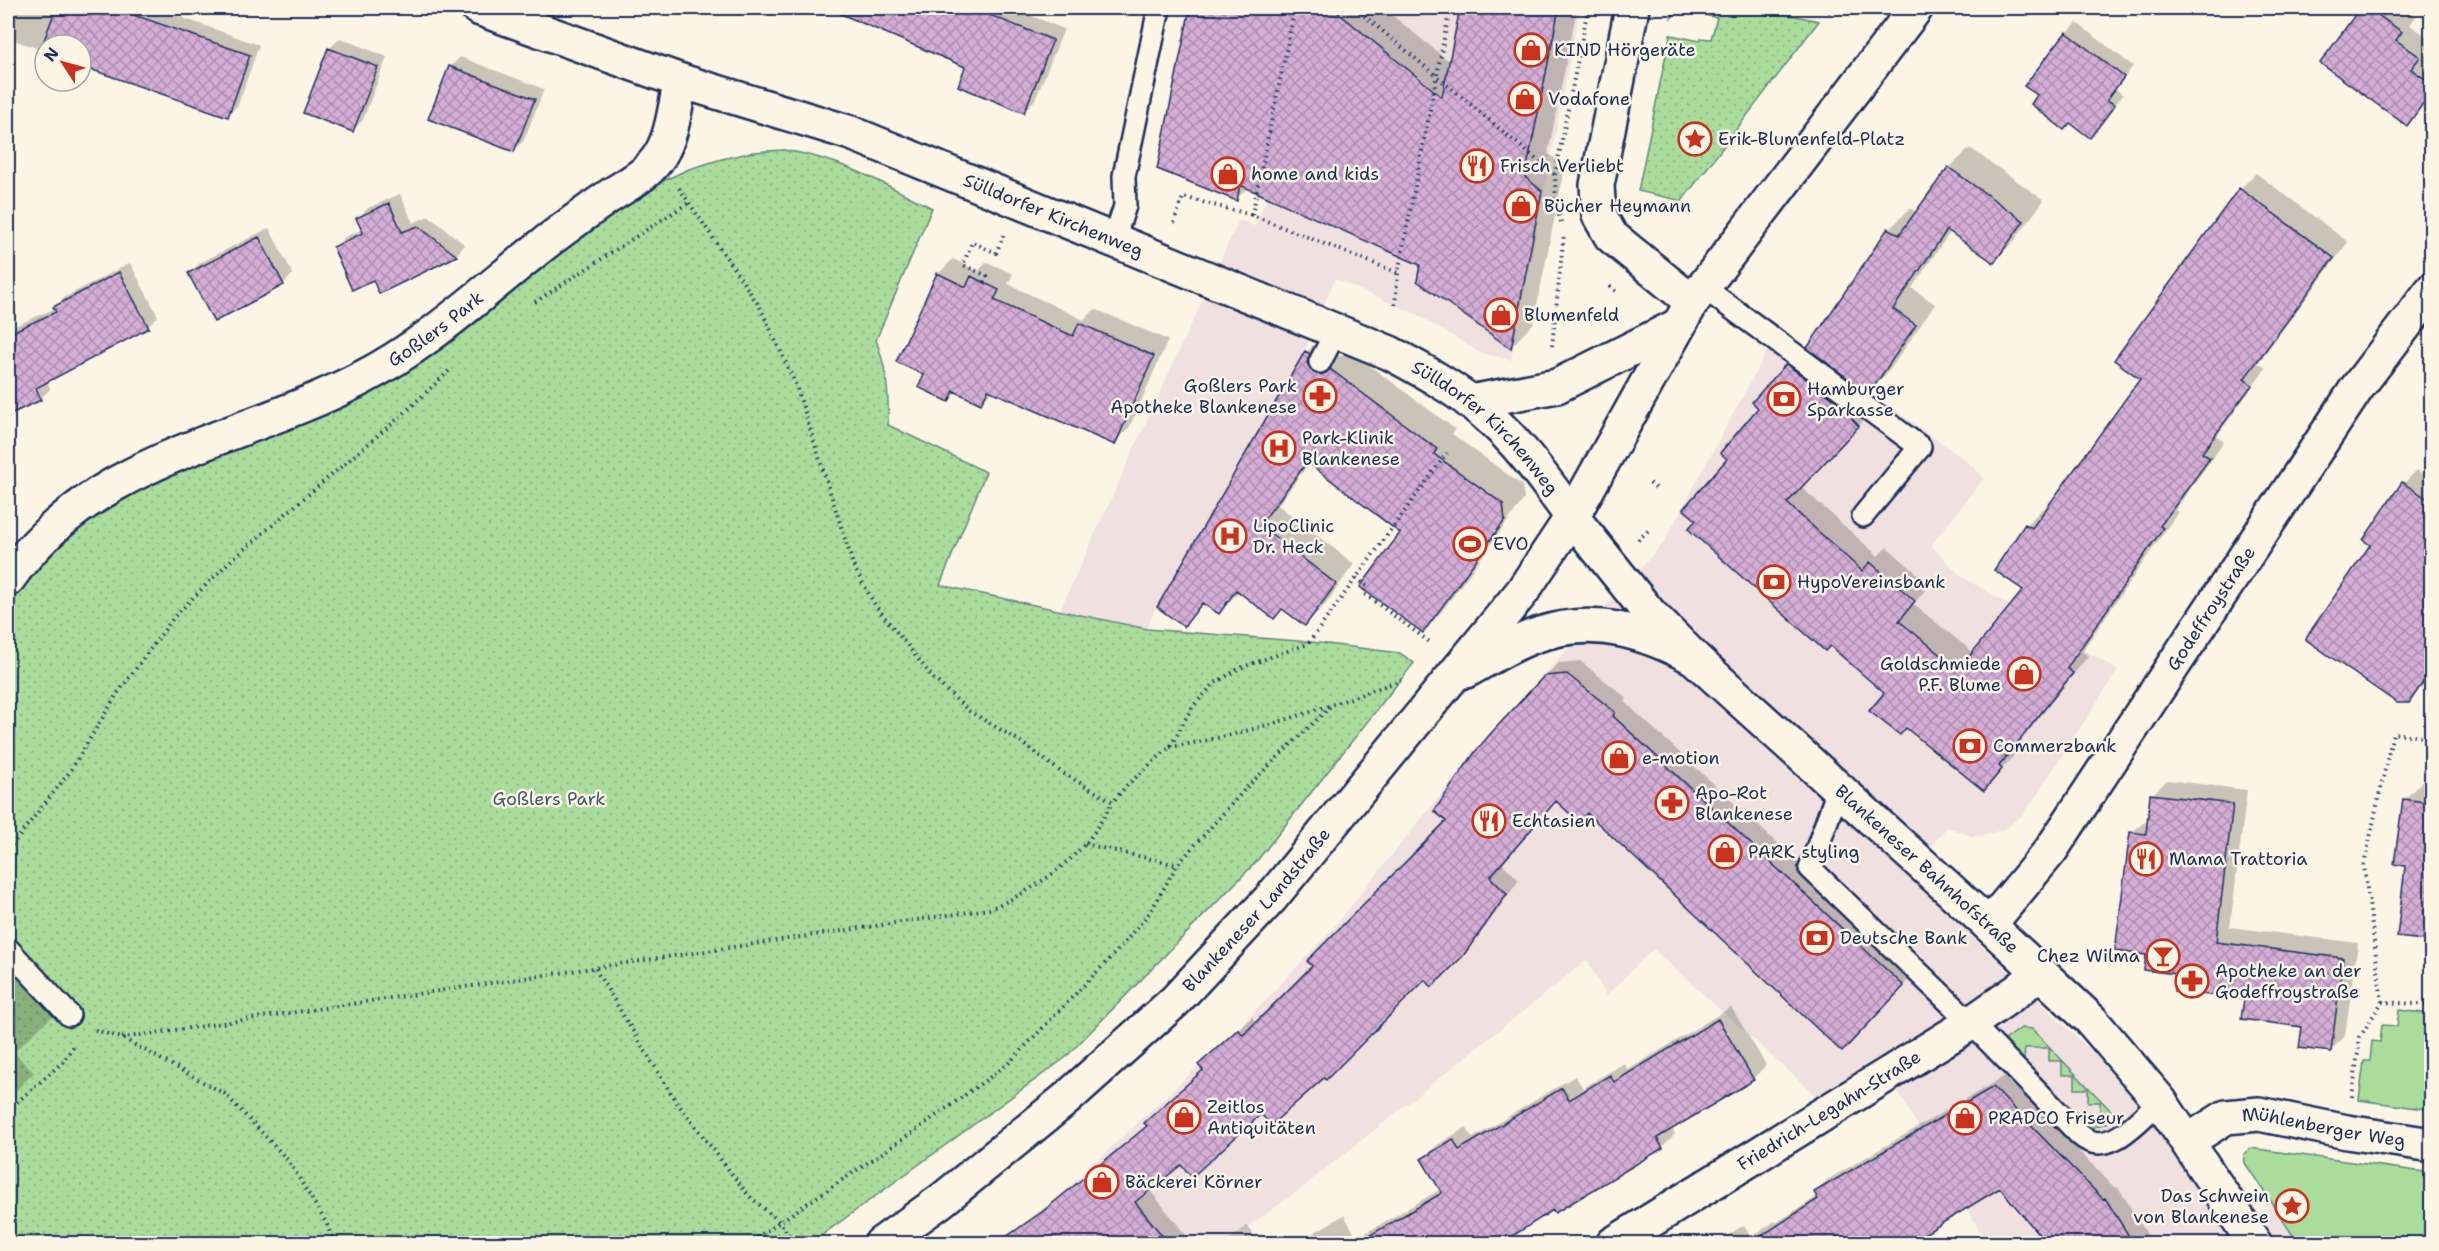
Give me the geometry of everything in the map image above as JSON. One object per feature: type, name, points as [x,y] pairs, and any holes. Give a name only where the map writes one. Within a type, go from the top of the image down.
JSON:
[{"type":"street","name":"Sülldorfer Kirchenweg","points":[[483,8],[681,81],[851,133],[1114,238],[1390,353],[1470,402],[1511,439],[1572,517]]},
{"type":"street","points":[[1632,8],[1597,185],[1599,215],[1611,236],[1691,305]]},
{"type":"street","points":[[1572,517],[1691,305],[1916,8]]},
{"type":"street","name":"Goßlers Park","points":[[8,579],[46,533],[67,514],[102,489],[162,460],[311,402],[360,379],[427,336],[582,215],[641,176],[652,166],[666,143],[681,81]]},
{"type":"street","name":"Godeffroystraße","points":[[1989,925],[2051,850],[2357,388],[2432,290]]},
{"type":"street","points":[[1470,402],[1557,386],[1691,305]]},
{"type":"street","name":"Blankeneser Bahnhofstraße","points":[[1572,517],[1650,614],[1694,658],[2091,1020],[2160,1101],[2255,1244]]},
{"type":"street","name":"Blankeneser Landstraße","points":[[881,1244],[942,1200],[1066,1099],[1175,1001],[1271,898],[1456,675],[1522,592],[1572,517]]},
{"type":"street","points":[[1456,675],[1541,634],[1574,627],[1617,628],[1638,632],[1664,641],[1694,658]]},
{"type":"street","name":"Friedrich-Legahn-Straße","points":[[1612,1244],[1971,1023],[2020,989],[2039,972]]},
{"type":"street","name":"Mühlenberger Weg","points":[[2188,1141],[2226,1117],[2259,1114],[2347,1132],[2432,1145]]},
{"type":"lane","points":[[1114,238],[1125,206],[1124,176],[1159,8]]},
{"type":"lane","points":[[1691,305],[1920,447],[1863,516]]},
{"type":"lane","points":[[1320,362],[1327,327]]},
{"type":"lane","points":[[1838,790],[1810,868],[1971,1023],[2086,1140],[2104,1144],[2114,1140],[2160,1101]]},
{"type":"lane","points":[[8,949],[69,1015]]},
{"type":"path","points":[[1252,215],[1295,8]]},
{"type":"path","points":[[1355,8],[1556,175]]},
{"type":"path","points":[[1395,305],[1398,273],[1450,8]]},
{"type":"path","points":[[1824,8],[1839,17]]},
{"type":"path","points":[[674,179],[760,307],[796,385],[854,567],[875,605],[934,679],[969,711],[1018,740],[1062,772],[1113,802]]},
{"type":"path","points":[[1174,223],[1183,197],[1252,215],[1398,273]]},
{"type":"path","points":[[526,308],[688,202]]},
{"type":"path","points":[[984,282],[987,276],[963,265],[972,243],[996,253],[1004,234]]},
{"type":"path","points":[[1551,353],[1564,234]]},
{"type":"path","points":[[8,850],[69,773],[117,694],[174,617],[229,562],[401,416],[459,361]]},
{"type":"path","points":[[122,1038],[343,1007],[462,986],[595,969],[989,909],[1006,903],[1043,880],[1085,844],[1127,785],[1170,747],[1193,706],[1215,683],[1240,668],[1308,644],[1447,453]]},
{"type":"path","points":[[1650,483],[1657,489]]},
{"type":"path","points":[[1638,540],[1650,529]]},
{"type":"path","points":[[1356,578],[1367,586],[1363,593],[1432,644]]},
{"type":"path","points":[[1170,747],[1203,742],[1332,705],[1408,677]]},
{"type":"path","points":[[747,1244],[1006,1065],[1124,943],[1151,911],[1177,865],[1247,787],[1332,705]]},
{"type":"path","points":[[2347,1132],[2360,1037],[2382,1002],[2364,866],[2393,734],[2432,738]]},
{"type":"path","points":[[1085,844],[1177,865]]},
{"type":"path","points":[[595,969],[693,1125],[749,1196],[780,1222],[795,1244]]},
{"type":"path","points":[[2382,1002],[2432,1005]]},
{"type":"path","points":[[69,1015],[87,1028],[122,1038],[225,1094],[288,1160],[327,1224],[334,1244]]},
{"type":"path","points":[[8,1110],[63,1062],[87,1028]]},
{"type":"shaded area","points":[[1338,8],[1580,8],[1511,360],[1480,353],[1416,314],[1335,279],[1302,356],[1152,615],[1147,629],[1060,610],[1239,220],[1255,226],[1296,130]]},
{"type":"shaded area","points":[[1779,329],[1964,459],[1984,478],[1931,545],[1961,576],[2118,670],[2024,814],[2005,829],[1986,835],[1971,836],[1947,827],[1908,874],[2092,1052],[2130,1094],[2164,1137],[2224,1234],[2271,1205],[2245,1163],[2244,1154],[2250,1148],[2431,1173],[2431,1243],[1987,1243],[1904,1102],[1885,1076],[1827,1111],[1811,1091],[1653,949],[1606,996],[1587,960],[1298,1191],[1225,1243],[997,1244],[1044,1210],[1238,1029],[1330,932],[1475,752],[1664,542]]},
{"type":"green space","points":[[1674,8],[1756,8],[1819,21],[1682,201],[1638,191],[1670,35],[1700,41],[1701,38],[1711,39],[1717,18],[1682,9],[1671,18]]},
{"type":"green space","name":"Goßlers Park","points":[[784,150],[843,165],[932,208],[876,340],[883,361],[886,382],[888,425],[986,472],[940,585],[1147,629],[1311,642],[1400,653],[1414,663],[1256,862],[1065,1058],[811,1243],[8,1244],[8,606],[34,571],[70,532],[162,475],[348,401],[574,236],[656,184],[689,169],[722,159],[753,152]]},
{"type":"green space","points":[[2399,1010],[2431,1014],[2431,1110],[2359,1100],[2364,1061],[2370,1061],[2372,1041],[2380,1042],[2382,1025],[2397,1026]]},
{"type":"green space","points":[[2021,1028],[2032,1029],[2115,1115],[2106,1123],[2091,1128],[2077,1116],[2100,1115],[2100,1102],[2088,1102],[2088,1089],[2075,1089],[2075,1075],[2062,1075],[2062,1061],[2049,1061],[2049,1048],[2025,1048],[2024,1060],[2005,1040]]},
{"type":"green space","points":[[2250,1148],[2431,1173],[2431,1243],[2298,1243],[2245,1163],[2244,1154]]},
{"type":"building","points":[[56,8],[114,8],[250,55],[228,117],[93,70],[93,33],[47,33]]},
{"type":"building","points":[[827,8],[972,8],[1053,40],[1024,113],[958,86],[965,67]]},
{"type":"building","points":[[1190,8],[1332,8],[1442,97],[1460,8],[1559,8],[1525,177],[1542,191],[1511,349],[1417,281],[1420,265],[1240,185],[1237,201],[1157,169]]},
{"type":"building","points":[[2360,8],[2368,8],[2402,32],[2396,40],[2420,57],[2411,69],[2432,84],[2432,91],[2407,126],[2320,63]]},
{"type":"building","points":[[2066,32],[2124,77],[2107,100],[2115,105],[2090,138],[2070,123],[2064,130],[2031,104],[2037,95],[2024,86]]},
{"type":"building","points":[[328,48],[378,67],[353,132],[303,113]]},
{"type":"building","points":[[449,66],[535,99],[514,152],[428,119]]},
{"type":"building","points":[[1948,167],[2024,221],[1994,263],[1947,230],[1893,309],[1916,325],[1869,394],[1807,348],[1888,228],[1899,235]]},
{"type":"building","points":[[2239,188],[2334,258],[2244,379],[2252,385],[2202,453],[2210,458],[2160,526],[2163,528],[2067,668],[2073,673],[1999,766],[2002,769],[1984,791],[1906,728],[1900,735],[1869,711],[1884,693],[1830,646],[1825,651],[1688,529],[1696,520],[1683,509],[1727,459],[1720,453],[1758,408],[1752,402],[1786,364],[1855,415],[1852,419],[1859,426],[1787,503],[1862,571],[1870,562],[1915,601],[1899,621],[1959,669],[2023,590],[1994,570],[2025,524],[2032,528],[2140,379],[2114,360]]},
{"type":"building","points":[[389,203],[402,232],[418,226],[457,256],[379,294],[373,280],[352,290],[333,247],[363,233],[356,218]]},
{"type":"building","points":[[259,237],[284,285],[214,322],[188,273]]},
{"type":"building","points":[[119,272],[149,328],[36,388],[41,400],[8,415],[8,322],[12,332],[56,312],[53,307]]},
{"type":"building","points":[[937,273],[966,287],[971,276],[999,290],[994,300],[1073,336],[1079,323],[1154,356],[1115,445],[988,390],[981,404],[954,391],[949,402],[918,387],[924,375],[896,362]]},
{"type":"building","points":[[1305,351],[1310,354],[1307,363],[1314,373],[1321,375],[1330,369],[1437,449],[1434,454],[1503,504],[1505,520],[1423,633],[1360,587],[1400,533],[1307,462],[1260,525],[1336,584],[1305,626],[1282,609],[1274,619],[1236,590],[1219,614],[1202,603],[1184,627],[1157,607]]},
{"type":"building","points":[[2402,482],[2432,502],[2432,669],[2409,703],[2397,703],[2305,639],[2370,545],[2363,540]]},
{"type":"building","points":[[1567,674],[1615,712],[1613,716],[1904,986],[1842,1052],[1587,813],[1579,822],[1556,801],[1490,877],[1507,894],[1463,956],[1432,987],[1425,980],[1326,1080],[1324,1078],[1271,1125],[1261,1114],[1192,1177],[1181,1165],[1135,1202],[1169,1244],[996,1244],[1042,1212],[1147,1126],[1144,1123],[1203,1070],[1198,1065],[1238,1029],[1243,1035],[1312,966],[1307,961],[1446,821],[1434,811],[1475,752],[1492,732],[1544,676]]},
{"type":"building","points":[[2150,794],[2233,804],[2216,942],[2343,958],[2331,1052],[2299,1048],[2302,1027],[2241,1019],[2244,999],[2174,991],[2176,974],[2144,970],[2146,955],[2115,951],[2130,832],[2146,834]]},
{"type":"building","points":[[2403,799],[2432,803],[2432,941],[2397,937],[2405,866],[2394,864]]},
{"type":"building","points":[[1718,1019],[1754,1080],[1657,1138],[1663,1148],[1555,1213],[1553,1210],[1500,1244],[1355,1244],[1442,1193],[1421,1159],[1453,1139],[1459,1150],[1562,1088],[1569,1100],[1610,1075],[1614,1082]]},
{"type":"building","points":[[1993,1087],[2103,1199],[2105,1198],[2134,1244],[2047,1244],[2000,1188],[1908,1244],[1749,1244],[1818,1199],[1814,1192]]},
{"type":"place","name":"KIND Hörgeräte","points":[[1531,50]]},
{"type":"place","name":"Vodafone","points":[[1525,99]]},
{"type":"place","name":"Erik-Blumenfeld-Platz","points":[[1695,139]]},
{"type":"place","name":"Frisch Verliebt","points":[[1477,166]]},
{"type":"place","name":"home and kids","points":[[1228,174]]},
{"type":"place","name":"Bücher Heymann","points":[[1521,206]]},
{"type":"place","name":"Blumenfeld","points":[[1501,315]]},
{"type":"place","name":"Goßlers Park Apotheke Blankenese","points":[[1320,396]]},
{"type":"place","name":"Hamburger Sparkasse","points":[[1784,399]]},
{"type":"place","name":"Park-Klinik Blankenese","points":[[1279,448]]},
{"type":"place","name":"LipoClinic Dr. Heck","points":[[1230,536]]},
{"type":"place","name":"EVO","points":[[1470,544]]},
{"type":"place","name":"HypoVereinsbank","points":[[1774,582]]},
{"type":"place","name":"Goldschmiede P.F. Blume","points":[[2024,674]]},
{"type":"place","name":"Commerzbank","points":[[1970,746]]},
{"type":"place","name":"e-motion","points":[[1619,758]]},
{"type":"place","name":"Apo-Rot Blankenese","points":[[1672,803]]},
{"type":"place","name":"Echtasien","points":[[1489,821]]},
{"type":"place","name":"PARK styling","points":[[1725,852]]},
{"type":"place","name":"Mama Trattoria","points":[[2146,859]]},
{"type":"place","name":"Deutsche Bank","points":[[1817,938]]},
{"type":"place","name":"Chez Wilma","points":[[2163,956]]},
{"type":"place","name":"Apotheke an der Godeffroystraße","points":[[2192,981]]},
{"type":"place","name":"Zeitlos Antiquitäten","points":[[1184,1117]]},
{"type":"place","name":"PRADCO Friseur","points":[[1965,1118]]},
{"type":"place","name":"Bäckerei Körner","points":[[1102,1182]]},
{"type":"place","name":"Das Schwein von Blankenese","points":[[2292,1206]]}]
